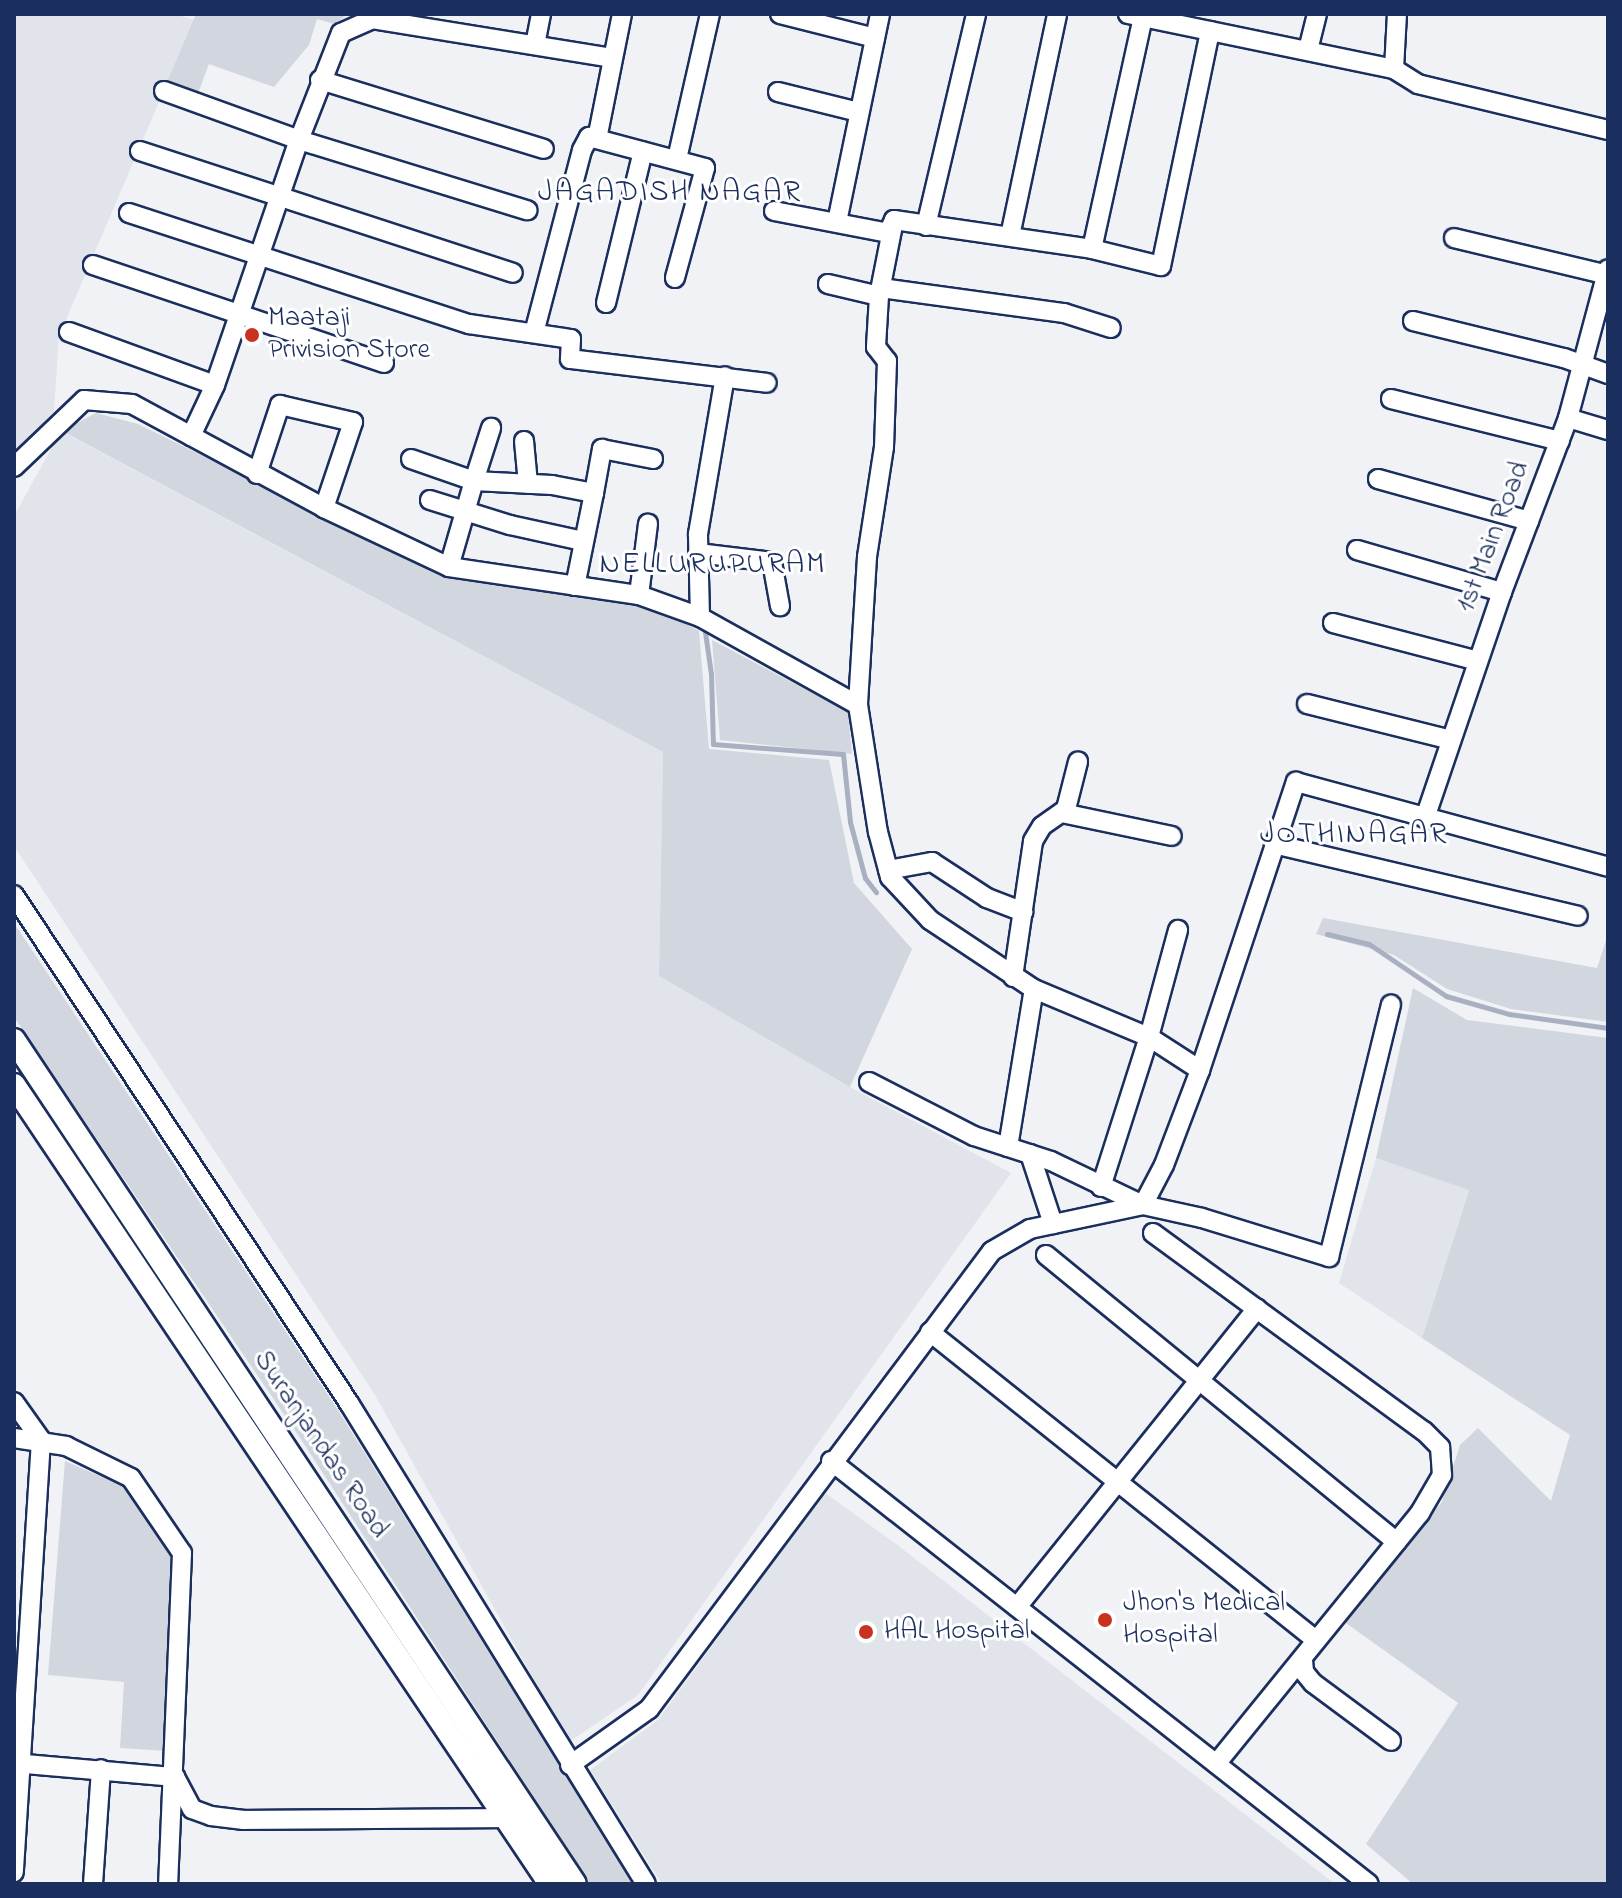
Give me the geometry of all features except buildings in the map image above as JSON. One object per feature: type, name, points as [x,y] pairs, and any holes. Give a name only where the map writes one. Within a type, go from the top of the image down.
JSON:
[{"type":"main road","name":"Suranjandas Road","points":[[14,1040],[20,1077],[550,1884]]},
{"type":"main road","name":"Suranjandas Road","points":[[20,1077],[575,1884]]},
{"type":"street","points":[[535,45],[541,14]]},
{"type":"street","points":[[534,333],[582,150],[593,138],[622,14]]},
{"type":"street","points":[[677,159],[710,14]]},
{"type":"street","points":[[780,14],[875,38]]},
{"type":"street","points":[[837,222],[880,14]]},
{"type":"street","points":[[926,226],[976,14]]},
{"type":"street","points":[[1010,236],[1057,14]]},
{"type":"street","points":[[894,220],[1092,249],[1161,266],[1217,32],[1229,14]]},
{"type":"street","points":[[1308,50],[1317,14]]},
{"type":"street","points":[[1394,69],[1397,14]]},
{"type":"street","points":[[191,436],[215,385],[320,80],[341,33],[372,16],[458,23],[535,45],[612,58]]},
{"type":"street","points":[[1092,249],[1136,16],[1394,69],[1418,84],[1608,130]]},
{"type":"street","points":[[320,80],[544,149]]},
{"type":"street","points":[[164,91],[299,140],[527,210]]},
{"type":"street","points":[[778,92],[858,112]]},
{"type":"street","points":[[593,138],[705,168],[675,278]]},
{"type":"street","points":[[140,151],[513,273]]},
{"type":"street","points":[[606,303],[643,151]]},
{"type":"street","points":[[774,211],[888,233],[894,220]]},
{"type":"street","points":[[129,213],[469,324],[571,339],[570,359],[767,383]]},
{"type":"street","points":[[894,220],[880,292],[876,347],[887,361],[884,447],[867,557],[858,705],[878,832],[888,870],[930,920],[1013,977],[1081,1012],[1149,1037],[1200,1070]]},
{"type":"street","points":[[1454,238],[1607,273]]},
{"type":"street","points":[[93,265],[384,363]]},
{"type":"street","name":"1st Main Road","points":[[1425,818],[1502,592],[1568,418],[1607,273]]},
{"type":"street","points":[[828,284],[1064,313],[1111,328]]},
{"type":"street","points":[[1413,321],[1564,358],[1608,374]]},
{"type":"street","points":[[69,332],[215,385]]},
{"type":"street","points":[[700,617],[698,553],[725,376]]},
{"type":"street","points":[[1391,399],[1560,441]]},
{"type":"street","points":[[14,467],[84,400],[132,404],[257,474],[449,567],[639,595],[700,617],[858,705]]},
{"type":"street","points":[[257,474],[280,405],[353,422],[324,508]]},
{"type":"street","points":[[1568,418],[1608,430]]},
{"type":"street","points":[[449,567],[491,428]]},
{"type":"street","points":[[524,441],[528,484]]},
{"type":"street","points":[[575,586],[602,449],[653,459]]},
{"type":"street","points":[[411,459],[474,481],[594,493]]},
{"type":"street","points":[[1378,479],[1529,521]]},
{"type":"street","points":[[430,500],[583,541]]},
{"type":"street","points":[[639,595],[648,524]]},
{"type":"street","points":[[1357,550],[1502,592]]},
{"type":"street","points":[[698,553],[772,562],[780,606]]},
{"type":"street","points":[[1333,623],[1478,661]]},
{"type":"street","points":[[1307,704],[1451,740]]},
{"type":"street","points":[[1013,977],[1033,841],[1042,826],[1066,809],[1078,762]]},
{"type":"street","points":[[1143,1205],[1164,1165],[1200,1070],[1296,782],[1608,867]]},
{"type":"street","points":[[1062,813],[1172,836]]},
{"type":"street","points":[[1274,844],[1578,916]]},
{"type":"street","points":[[888,870],[932,862],[987,898],[1023,912]]},
{"type":"street","points":[[14,895],[349,1403],[646,1884]]},
{"type":"street","points":[[1101,1187],[1149,1037],[1178,930]]},
{"type":"street","points":[[1008,1147],[1034,989]]},
{"type":"street","points":[[869,1082],[974,1136],[1030,1154],[1143,1205],[1202,1218],[1329,1257],[1391,1004]]},
{"type":"street","points":[[1030,1154],[1053,1224]]},
{"type":"street","points":[[570,1765],[649,1709],[831,1461],[992,1251],[1030,1229],[1143,1205]]},
{"type":"street","points":[[1153,1233],[1424,1431],[1440,1447],[1442,1475],[1420,1513],[1216,1764]]},
{"type":"street","points":[[1046,1255],[1397,1542]]},
{"type":"street","points":[[1017,1607],[1257,1308]]},
{"type":"street","points":[[930,1332],[1316,1640]]},
{"type":"street","points":[[14,1402],[41,1440],[18,1763],[14,1872]]},
{"type":"street","points":[[14,1438],[66,1446],[131,1478],[182,1553],[175,1777],[168,1884]]},
{"type":"street","points":[[831,1461],[1369,1884]]},
{"type":"street","points":[[1303,1660],[1304,1672],[1313,1683],[1391,1741]]},
{"type":"street","points":[[18,1763],[175,1777]]},
{"type":"street","points":[[93,1884],[101,1769]]},
{"type":"street","points":[[175,1777],[192,1809],[222,1817],[315,1822],[506,1818]]},
{"type":"shaded area","points":[[14,14],[175,14],[194,20],[59,336],[54,411],[14,455]]},
{"type":"shaded area","points":[[196,14],[348,14],[334,24],[317,19],[309,45],[274,87],[209,64],[197,96],[167,82]]},
{"type":"shaded area","points":[[96,413],[138,424],[450,578],[653,606],[699,631],[709,749],[829,760],[854,883],[912,949],[850,1087],[659,976],[663,752],[62,431]]},
{"type":"shaded area","points":[[61,431],[663,752],[659,976],[850,1087],[1011,1173],[638,1695],[569,1742],[375,1395],[14,846],[14,516]]},
{"type":"shaded area","points":[[712,640],[848,712],[852,754],[720,740]]},
{"type":"shaded area","points":[[1323,918],[1597,968],[1608,934],[1608,1022],[1511,1009],[1447,989],[1394,955],[1316,934]]},
{"type":"shaded area","points":[[14,923],[336,1407],[634,1884],[590,1884],[300,1438],[14,1017]]},
{"type":"shaded area","points":[[1413,988],[1467,1020],[1608,1038],[1608,1884],[1413,1884],[1366,1844],[1458,1703],[1343,1621],[1442,1502],[1460,1445],[1478,1428],[1551,1501],[1570,1435],[1422,1338],[1469,1190],[1376,1158]]},
{"type":"shaded area","points":[[1376,1158],[1469,1189],[1422,1338],[1339,1283]]},
{"type":"shaded area","points":[[65,1461],[123,1486],[173,1554],[168,1751],[120,1748],[124,1682],[48,1675]]},
{"type":"shaded area","name":"HAL Hospital","points":[[824,1492],[896,1544],[1335,1884],[662,1884],[590,1770],[658,1720]]},
{"type":"waterway","points":[[705,632],[711,674],[713,744],[843,754],[850,822],[865,878],[876,892]]},
{"type":"waterway","points":[[1327,934],[1369,944],[1446,996],[1509,1014],[1608,1028]]},
{"type":"place","name":"Maataji Privision Store","points":[[252,335]]},
{"type":"place","name":"Jhon's Medical Hospital","points":[[1105,1620]]},
{"type":"place","name":"HAL Hospital","points":[[866,1632]]},
{"type":"district","name":"JAGADISH NAGAR","points":[[670,193]]},
{"type":"district","name":"NELLURUPURAM","points":[[713,565]]},
{"type":"district","name":"JOTHINAGAR","points":[[1354,835]]}]
